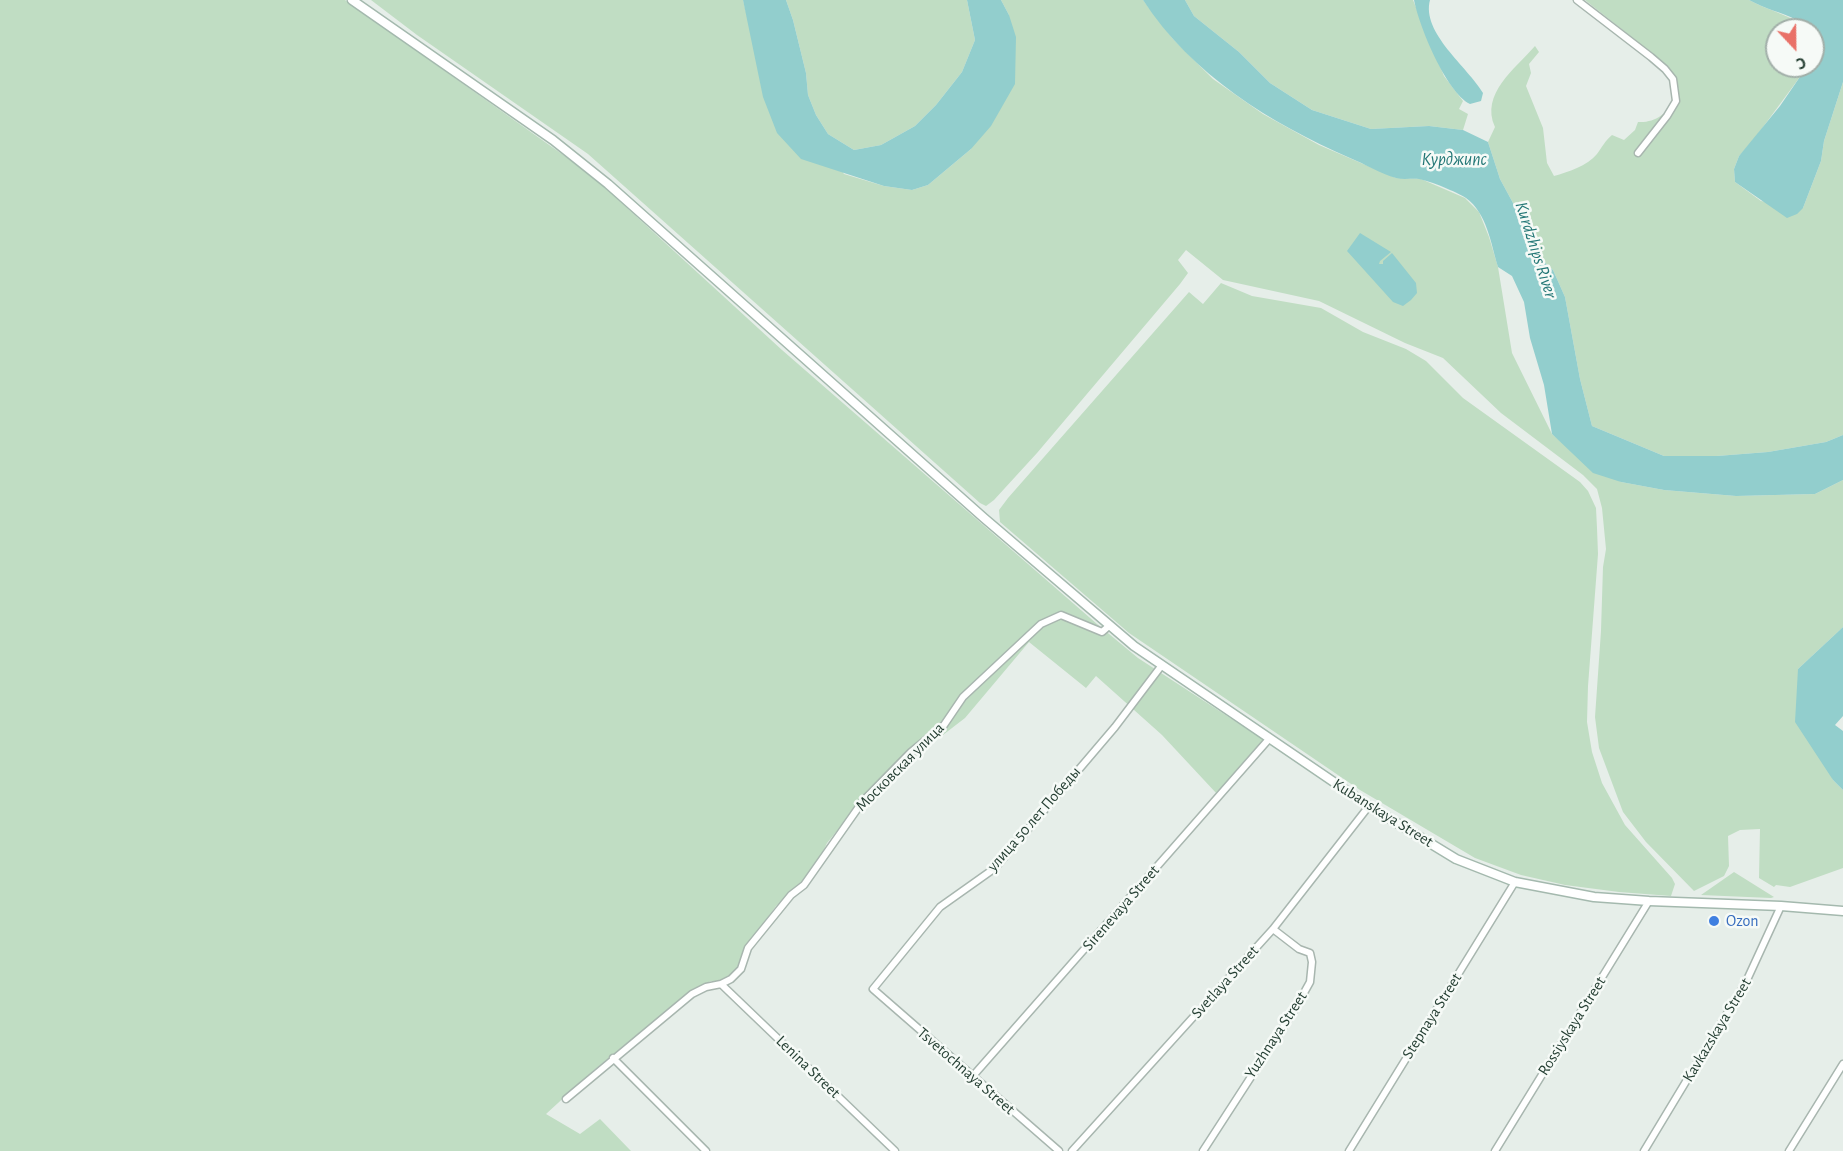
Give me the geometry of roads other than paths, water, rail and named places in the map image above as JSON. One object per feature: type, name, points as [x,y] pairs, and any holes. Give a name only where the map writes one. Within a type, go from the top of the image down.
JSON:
[{"type":"main road","name":"Kubanskaya Street","points":[[352,0],[553,140],[608,184],[997,530],[1134,646],[1369,806],[1456,859],[1515,882],[1594,897],[1649,902],[1781,906],[1843,911]]},
{"type":"street","points":[[1578,0],[1660,64],[1673,80],[1676,101],[1638,153]]},
{"type":"street","name":"Московская улица","points":[[721,984],[731,979],[741,969],[748,948],[791,895],[804,885],[863,801],[911,752],[944,725],[963,697],[1041,624],[1061,615],[1102,632],[1110,625]]},
{"type":"street","name":"улица 50 лет Победы","points":[[873,989],[940,907],[995,868],[1114,727],[1162,665]]},
{"type":"street","name":"Sirenevaya Street","points":[[972,1077],[1269,739]]},
{"type":"street","name":"Svetlaya Street","points":[[1072,1151],[1273,929],[1369,806]]},
{"type":"street","name":"Stepnaya Street","points":[[1349,1151],[1515,882]]},
{"type":"street","name":"Rossiyskaya Street","points":[[1495,1151],[1649,902]]},
{"type":"street","name":"Kavkazskaya Street","points":[[1644,1151],[1746,982],[1781,906]]},
{"type":"street","name":"Yuzhnaya Street","points":[[1203,1151],[1310,982],[1312,962],[1310,953],[1299,949],[1273,929]]},
{"type":"street","points":[[566,1099],[692,994],[706,987],[721,984]]},
{"type":"street","name":"Lenina Street","points":[[721,984],[895,1151]]},
{"type":"street","name":"Tsvetochnaya Street","points":[[873,989],[1059,1151]]},
{"type":"street","points":[[613,1058],[706,1151]]},
{"type":"street","points":[[1789,1151],[1843,1064]]},
{"type":"water","points":[[743,0],[786,0],[806,73],[808,95],[816,115],[828,134],[854,150],[881,145],[915,126],[936,105],[962,72],[975,40],[967,0],[1001,0],[1016,37],[1015,84],[991,126],[971,149],[928,185],[912,190],[884,186],[801,159],[777,133],[763,97]]},
{"type":"water","name":"Курджипс","points":[[1143,0],[1185,0],[1194,16],[1239,52],[1270,83],[1312,110],[1371,129],[1429,126],[1463,130],[1488,142],[1500,179],[1546,264],[1553,270],[1565,297],[1580,379],[1592,426],[1664,456],[1717,456],[1768,452],[1826,442],[1843,435],[1843,480],[1815,494],[1736,496],[1664,490],[1621,482],[1593,473],[1552,434],[1544,385],[1530,338],[1524,302],[1512,276],[1498,267],[1484,220],[1473,204],[1466,198],[1430,182],[1419,179],[1399,179],[1385,174],[1320,144],[1262,112],[1209,74],[1163,27]]},
{"type":"water","points":[[1414,0],[1430,0],[1429,12],[1432,25],[1483,93],[1481,101],[1470,104],[1461,97],[1443,73],[1421,26]]},
{"type":"water","points":[[1749,0],[1843,0],[1843,82],[1824,141],[1821,161],[1803,208],[1797,214],[1787,218],[1735,182],[1734,169],[1739,156],[1780,106],[1799,78],[1825,78],[1825,18],[1792,18]]},
{"type":"water","points":[[1360,233],[1391,252],[1379,264],[1383,264],[1383,261],[1392,253],[1416,283],[1417,293],[1403,306],[1393,302],[1347,251]]},
{"type":"water","points":[[1843,627],[1843,716],[1835,725],[1843,731],[1843,790],[1833,780],[1795,722],[1798,669]]},
{"type":"place","name":"Ozon","points":[[1714,921]]},
{"type":"water label","name":"Kurdzhips River","points":[[1536,250]]}]
